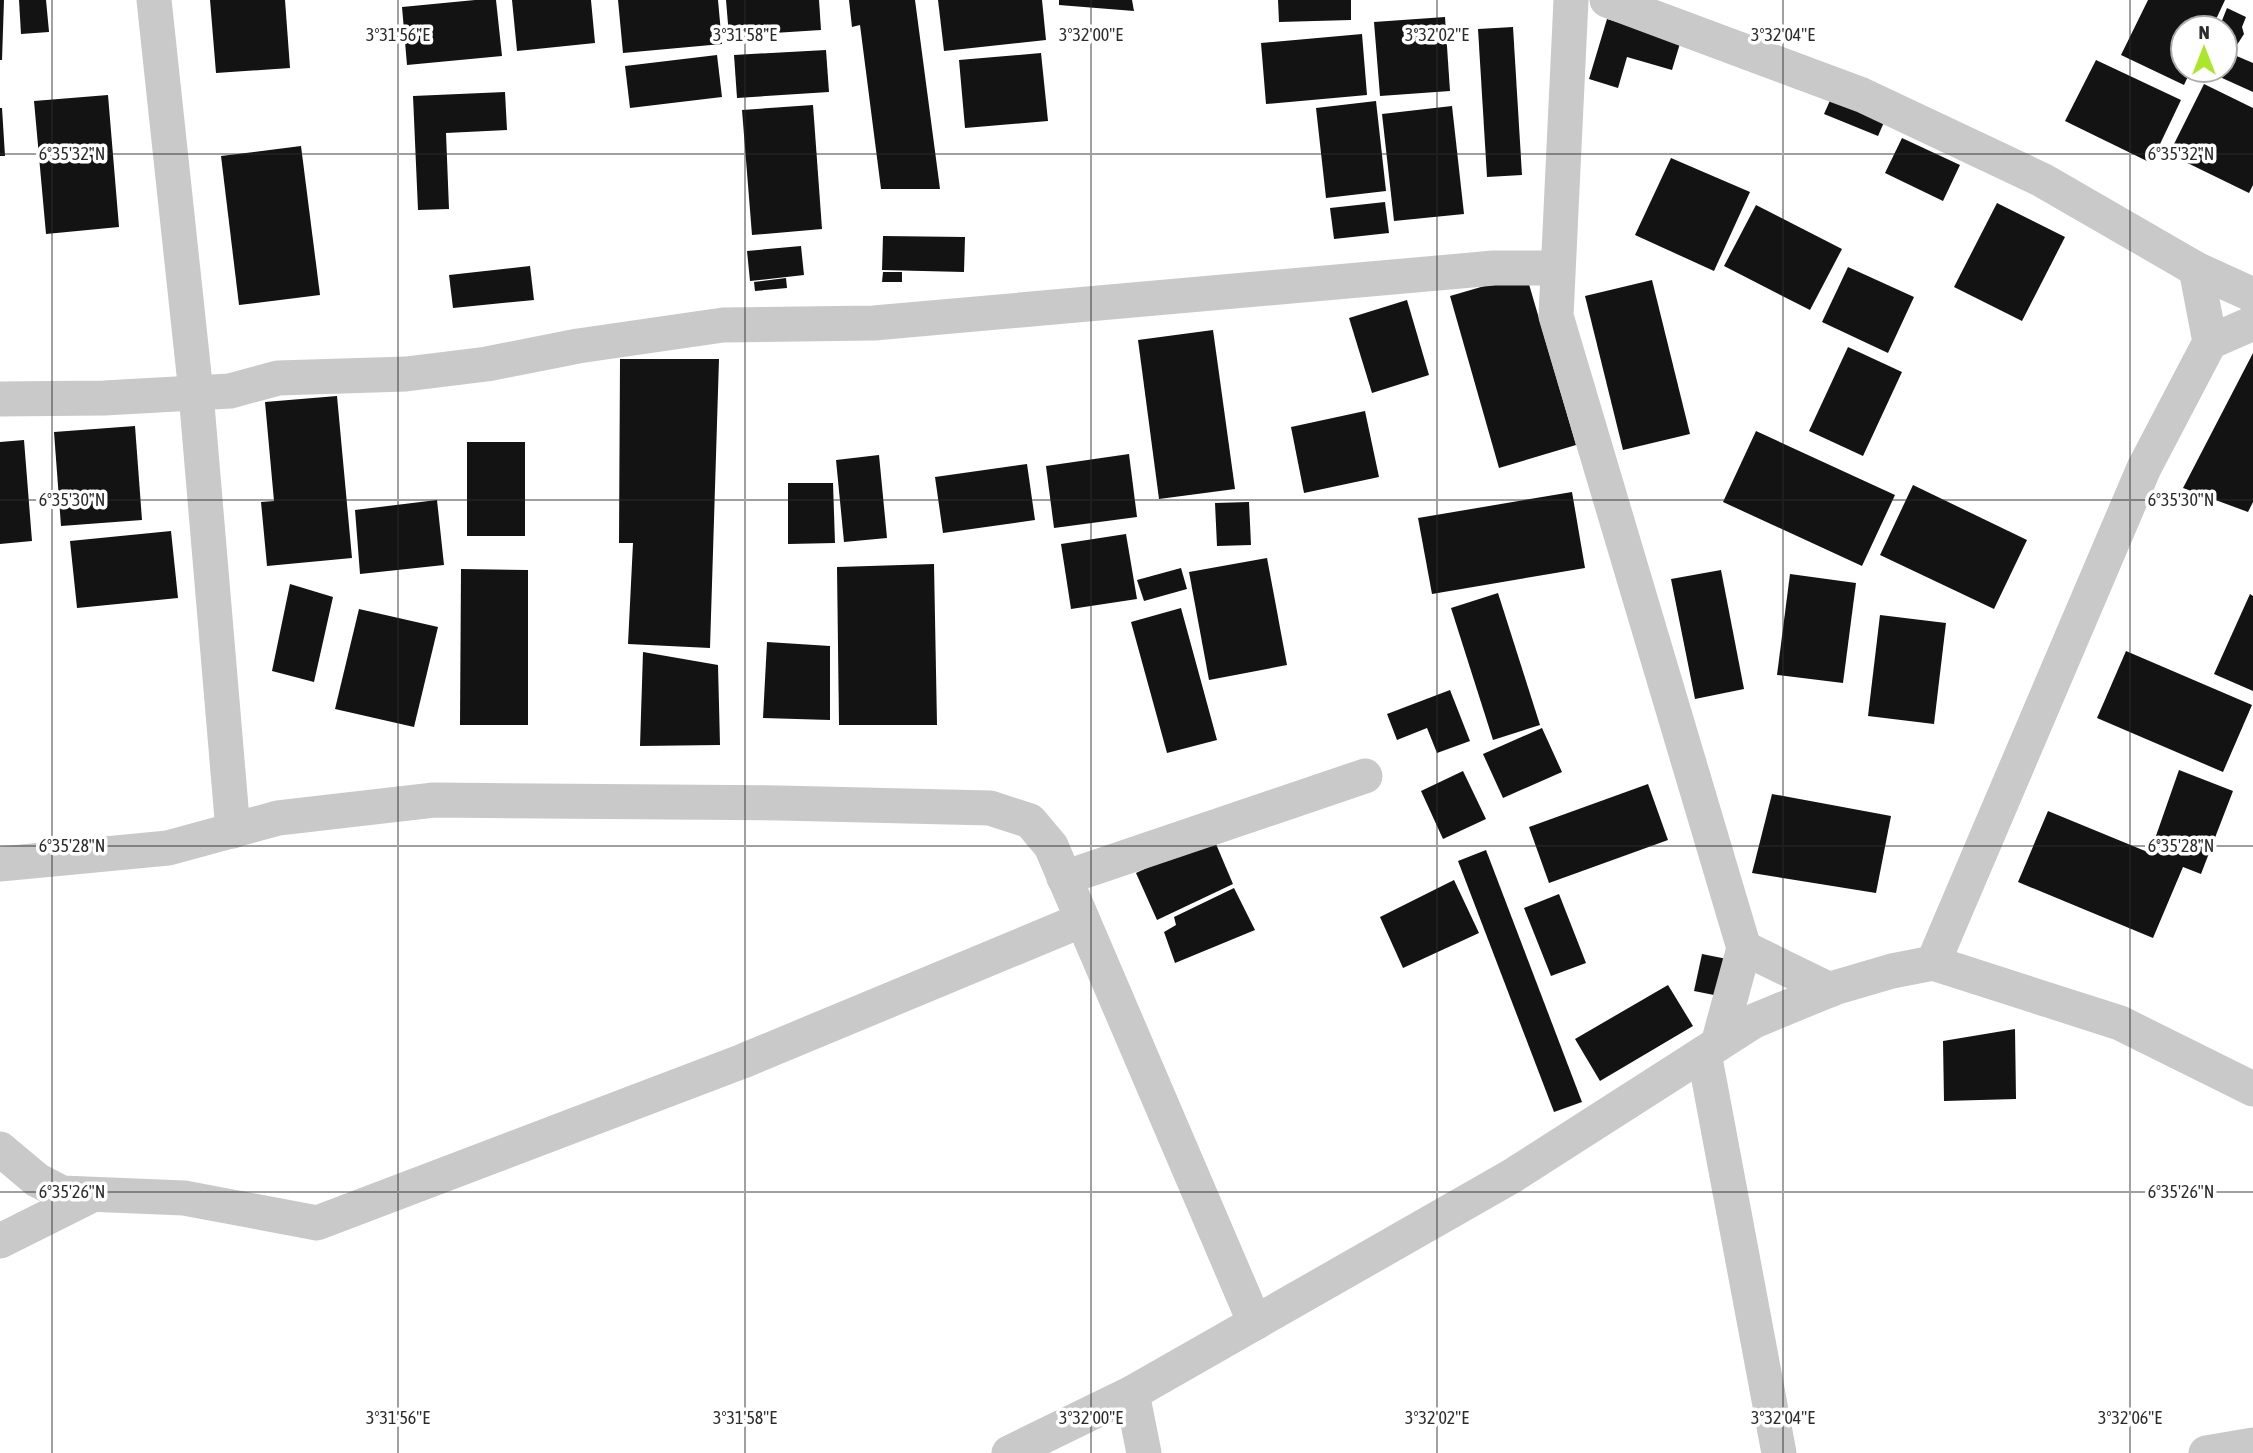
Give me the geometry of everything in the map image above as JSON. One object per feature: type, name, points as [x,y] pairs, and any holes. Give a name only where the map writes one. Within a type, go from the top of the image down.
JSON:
[{"type":"street","points":[[154,0],[196,393],[233,831]]},
{"type":"street","points":[[1571,0],[1556,316],[1744,948],[1711,1048],[1779,1453]]},
{"type":"street","points":[[1607,0],[1861,95],[2042,180],[2196,269],[2253,295]]},
{"type":"street","points":[[0,399],[104,398],[230,391],[278,378],[406,374],[474,366],[578,346],[723,325],[874,323],[1494,268],[1557,268]]},
{"type":"street","points":[[1933,963],[2144,468],[2210,342],[2196,269]]},
{"type":"street","points":[[2210,342],[2253,323]]},
{"type":"street","points":[[1064,878],[1365,776]]},
{"type":"street","points":[[0,864],[168,848],[278,818],[434,800],[793,803],[990,808],[1030,821],[1051,846],[1255,1323]]},
{"type":"street","points":[[0,1149],[37,1180],[62,1193],[184,1198],[317,1223],[743,1060],[1082,920]]},
{"type":"street","points":[[1744,948],[1830,990]]},
{"type":"street","points":[[1009,1453],[1132,1393],[1512,1176],[1754,1021],[1830,990],[1892,971],[1933,963],[2120,1023],[2253,1089]]},
{"type":"street","points":[[0,1241],[92,1195]]},
{"type":"street","points":[[1132,1393],[1144,1453]]},
{"type":"street","points":[[2206,1453],[2253,1445]]},
{"type":"building","points":[[0,0],[4,0],[2,60],[0,60]]},
{"type":"building","points":[[19,0],[46,0],[49,32],[21,34]]},
{"type":"building","points":[[210,0],[285,0],[290,68],[216,73]]},
{"type":"building","points":[[496,0],[502,56],[407,65],[402,7]]},
{"type":"building","points":[[512,0],[591,0],[595,43],[517,51]]},
{"type":"building","points":[[618,0],[718,0],[722,44],[623,53]]},
{"type":"building","points":[[726,0],[819,0],[821,30],[729,36]]},
{"type":"building","points":[[849,0],[915,0],[940,189],[881,189],[860,25],[852,27]]},
{"type":"building","points":[[938,0],[1042,0],[1046,40],[944,51]]},
{"type":"building","points":[[1059,0],[1132,0],[1134,11],[1059,5]]},
{"type":"building","points":[[1278,0],[1351,0],[1351,20],[1279,22]]},
{"type":"building","points":[[2148,0],[2225,0],[2218,14],[2169,14],[2169,78],[2121,55]]},
{"type":"building","points":[[2227,8],[2246,17],[2242,27],[2244,34],[2239,42],[2239,14],[2225,14]]},
{"type":"building","points":[[1445,17],[1450,91],[1380,96],[1374,22]]},
{"type":"building","points":[[1607,19],[1681,40],[1672,70],[1627,57],[1618,88],[1589,79]]},
{"type":"building","points":[[1513,27],[1522,175],[1487,177],[1478,29]]},
{"type":"building","points":[[1362,34],[1367,95],[1266,104],[1261,43]]},
{"type":"building","points":[[826,50],[829,92],[737,98],[734,55]]},
{"type":"building","points":[[1041,53],[1048,121],[965,128],[959,60]]},
{"type":"building","points":[[717,55],[722,97],[630,108],[625,66]]},
{"type":"building","points":[[2239,57],[2253,63],[2253,92],[2235,84],[2239,84]]},
{"type":"building","points":[[2096,60],[2181,100],[2151,163],[2065,121]]},
{"type":"building","points":[[2204,84],[2253,108],[2253,185],[2249,193],[2169,154]]},
{"type":"building","points":[[505,92],[507,130],[446,133],[449,209],[418,210],[413,96]]},
{"type":"building","points":[[108,95],[119,227],[46,234],[34,101]]},
{"type":"building","points":[[1832,96],[1885,120],[1878,136],[1824,114]]},
{"type":"building","points":[[1376,101],[1386,191],[1326,198],[1316,108]]},
{"type":"building","points":[[813,105],[822,229],[752,235],[742,110]]},
{"type":"building","points":[[1452,106],[1464,214],[1394,221],[1382,114]]},
{"type":"building","points":[[2,108],[5,156],[0,156]]},
{"type":"building","points":[[1902,138],[1960,165],[1943,201],[1885,173]]},
{"type":"building","points":[[301,146],[320,295],[239,305],[221,156]]},
{"type":"building","points":[[1671,158],[1750,192],[1714,271],[1635,235]]},
{"type":"building","points":[[1385,202],[1389,233],[1334,239],[1330,208]]},
{"type":"building","points":[[1997,203],[2065,237],[2022,321],[1954,287]]},
{"type":"building","points":[[1756,205],[1842,249],[1810,310],[1724,266]]},
{"type":"building","points":[[883,236],[965,237],[964,272],[882,270]]},
{"type":"building","points":[[801,246],[804,275],[750,281],[747,251]]},
{"type":"building","points":[[530,266],[534,300],[453,308],[449,275]]},
{"type":"building","points":[[1848,267],[1914,297],[1888,353],[1822,322]]},
{"type":"building","points":[[883,272],[902,272],[902,282],[882,282]]},
{"type":"building","points":[[1526,274],[1576,445],[1499,468],[1450,296]]},
{"type":"building","points":[[786,278],[787,288],[755,291],[754,282]]},
{"type":"building","points":[[1652,280],[1690,434],[1623,450],[1585,296]]},
{"type":"building","points":[[1407,300],[1429,375],[1372,393],[1349,318]]},
{"type":"building","points":[[1213,330],[1235,489],[1159,499],[1138,340]]},
{"type":"building","points":[[1848,347],[1902,372],[1863,456],[1809,431]]},
{"type":"building","points":[[2253,353],[2253,502],[2248,512],[2183,488]]},
{"type":"building","points":[[620,359],[719,359],[710,648],[628,644],[633,543],[619,543]]},
{"type":"building","points":[[337,396],[352,558],[267,566],[261,502],[274,501],[265,402]]},
{"type":"building","points":[[1365,411],[1379,477],[1304,493],[1291,427]]},
{"type":"building","points":[[135,426],[142,520],[61,526],[54,432]]},
{"type":"building","points":[[1756,431],[1895,495],[1862,566],[1723,502]]},
{"type":"building","points":[[24,440],[32,541],[0,544],[0,442]]},
{"type":"building","points":[[467,442],[525,442],[525,536],[467,536]]},
{"type":"building","points":[[1129,454],[1137,517],[1054,528],[1046,466]]},
{"type":"building","points":[[879,455],[887,538],[844,542],[836,460]]},
{"type":"building","points":[[1027,464],[1035,520],[943,533],[935,477]]},
{"type":"building","points":[[788,483],[833,483],[835,543],[788,544]]},
{"type":"building","points":[[1913,485],[2027,540],[1994,609],[1880,555]]},
{"type":"building","points":[[1572,492],[1585,568],[1432,594],[1418,518]]},
{"type":"building","points":[[437,500],[444,565],[360,574],[355,510]]},
{"type":"building","points":[[1249,502],[1251,545],[1217,546],[1215,503]]},
{"type":"building","points":[[171,531],[178,598],[77,608],[70,541]]},
{"type":"building","points":[[1126,534],[1137,599],[1071,609],[1061,544]]},
{"type":"building","points":[[1267,558],[1287,665],[1209,680],[1189,572]]},
{"type":"building","points":[[934,564],[937,725],[839,725],[837,567]]},
{"type":"building","points":[[1181,568],[1187,589],[1144,601],[1137,580]]},
{"type":"building","points":[[461,569],[528,570],[528,725],[460,725]]},
{"type":"building","points":[[1721,570],[1744,689],[1695,699],[1671,579]]},
{"type":"building","points":[[1790,574],[1856,583],[1843,683],[1777,675]]},
{"type":"building","points":[[290,584],[333,597],[314,682],[272,671]]},
{"type":"building","points":[[1498,593],[1540,725],[1493,740],[1451,608]]},
{"type":"building","points":[[2250,594],[2253,596],[2253,691],[2214,674]]},
{"type":"building","points":[[1181,608],[1217,740],[1167,753],[1131,622]]},
{"type":"building","points":[[359,609],[438,627],[414,727],[335,709]]},
{"type":"building","points":[[1880,615],[1946,623],[1934,724],[1868,716]]},
{"type":"building","points":[[767,642],[830,646],[830,720],[763,718]]},
{"type":"building","points":[[2126,651],[2252,705],[2223,772],[2097,718]]},
{"type":"building","points":[[643,652],[718,665],[720,745],[640,746]]},
{"type":"building","points":[[1450,690],[1470,741],[1437,753],[1427,728],[1397,740],[1387,714]]},
{"type":"building","points":[[1542,728],[1562,772],[1503,798],[1483,754]]},
{"type":"building","points":[[2179,770],[2233,791],[2201,874],[2183,867],[2153,938],[2018,882],[2048,811],[2150,853]]},
{"type":"building","points":[[1463,771],[1486,819],[1443,839],[1421,791]]},
{"type":"building","points":[[1648,784],[1668,840],[1549,883],[1529,827]]},
{"type":"building","points":[[1772,794],[1891,816],[1876,893],[1752,873]]},
{"type":"building","points":[[1213,837],[1233,884],[1157,920],[1136,873]]},
{"type":"building","points":[[1486,850],[1582,1102],[1554,1112],[1458,861]]},
{"type":"building","points":[[1454,880],[1479,933],[1403,968],[1380,917]]},
{"type":"building","points":[[1234,888],[1255,930],[1175,963],[1164,932],[1176,925],[1174,917]]},
{"type":"building","points":[[1559,894],[1586,963],[1551,976],[1524,908]]},
{"type":"building","points":[[1702,954],[1727,959],[1719,996],[1694,991]]},
{"type":"building","points":[[1668,985],[1693,1026],[1600,1081],[1575,1039]]},
{"type":"building","points":[[2015,1029],[2016,1099],[1944,1101],[1943,1041]]}]
